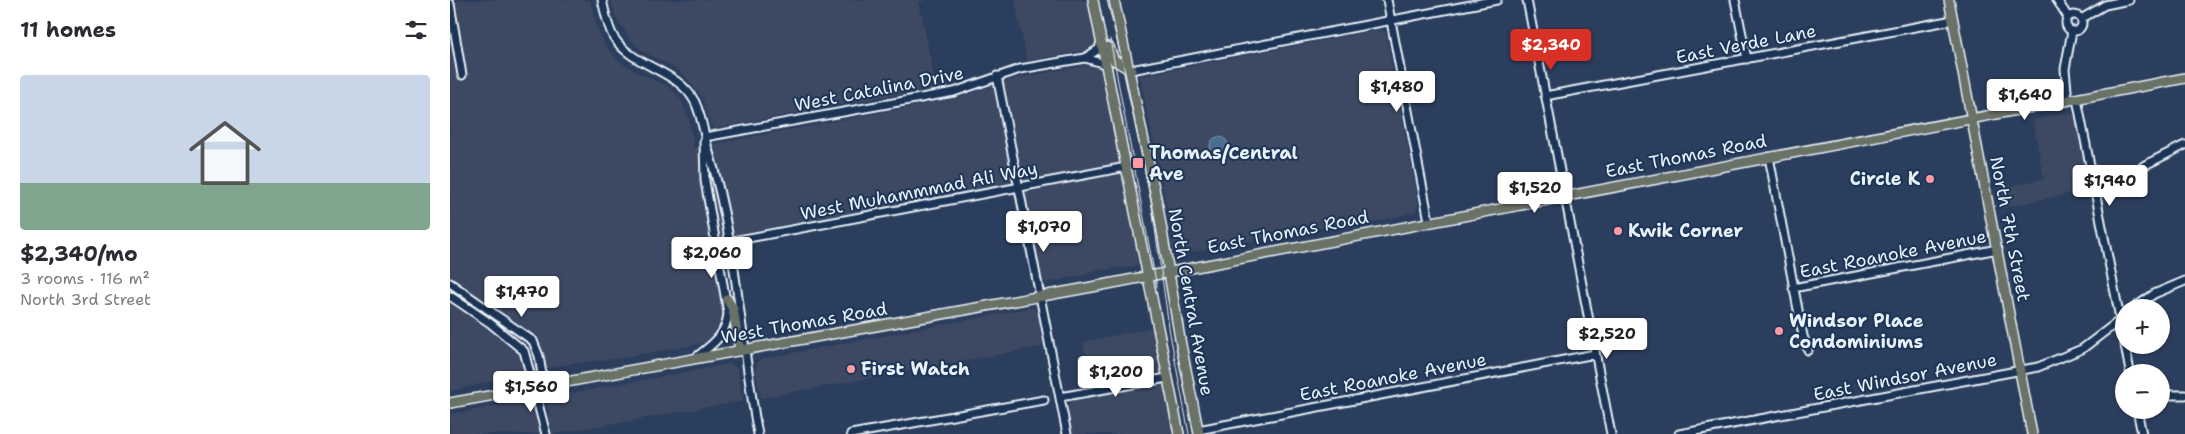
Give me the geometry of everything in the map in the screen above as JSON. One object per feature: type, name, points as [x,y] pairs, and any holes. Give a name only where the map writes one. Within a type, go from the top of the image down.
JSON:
[{"type":"main road","name":"North Central Avenue","points":[[1093,0],[1108,67],[1179,434]]},
{"type":"main road","name":"North Central Avenue","points":[[1114,0],[1131,70],[1166,272],[1198,432]]},
{"type":"main road","name":"North 7th Street","points":[[1949,0],[2032,434]]},
{"type":"main road","points":[[1096,15],[1104,24],[1110,55],[1114,60],[1131,70]]},
{"type":"main road","name":"East Thomas Road","points":[[1166,272],[1973,120],[2185,78]]},
{"type":"main road","name":"West Thomas Road","points":[[450,403],[1166,272]]},
{"type":"main road","points":[[726,299],[733,309],[742,350]]},
{"type":"street","points":[[602,0],[610,31],[618,43],[640,61],[668,74],[689,92],[700,116],[718,182],[730,241],[742,350],[758,434]]},
{"type":"street","points":[[1387,0],[1429,221]]},
{"type":"street","points":[[1131,70],[1497,0]]},
{"type":"street","points":[[1527,0],[1611,434]]},
{"type":"street","points":[[1734,0],[1747,59]]},
{"type":"street","points":[[2057,0],[2068,17],[2067,26],[2072,31]]},
{"type":"street","points":[[2072,31],[2080,28],[2082,19],[2105,5],[2130,0]]},
{"type":"street","points":[[450,4],[462,75]]},
{"type":"street","points":[[2068,17],[2076,15],[2082,19]]},
{"type":"street","name":"East Verde Lane","points":[[1545,96],[1953,20]]},
{"type":"street","points":[[2072,31],[2065,70],[2096,193],[2118,299]]},
{"type":"street","points":[[1085,58],[1099,50],[1102,39]]},
{"type":"street","points":[[1085,58],[1102,63],[1108,67]]},
{"type":"street","name":"West Catalina Drive","points":[[705,137],[954,92],[1020,69],[1085,58]]},
{"type":"street","points":[[997,76],[1067,434]]},
{"type":"street","points":[[694,359],[716,342],[725,330],[728,313],[705,181],[705,137]]},
{"type":"street","points":[[2096,193],[2108,190],[2145,165],[2185,145]]},
{"type":"street","points":[[1769,157],[1793,288],[1804,340],[1808,350]]},
{"type":"street","name":"West Muhammmad Ali Way","points":[[717,244],[1126,167]]},
{"type":"street","name":"East Roanoke Avenue","points":[[1793,288],[1998,249]]},
{"type":"street","points":[[2147,299],[2185,281]]},
{"type":"street","points":[[451,284],[533,341],[539,356],[539,387],[546,434]]},
{"type":"street","points":[[450,296],[490,323],[524,351],[539,387]]},
{"type":"street","name":"East Windsor Avenue","points":[[1679,434],[2020,370],[2056,361],[2082,350],[2115,324]]},
{"type":"street","name":"East Roanoke Avenue","points":[[1198,432],[1595,354]]},
{"type":"street","points":[[1060,397],[1167,378]]},
{"type":"street","points":[[2170,395],[2185,395]]},
{"type":"street","points":[[851,434],[1044,400]]},
{"type":"street","points":[[2139,419],[2142,434]]},
{"type":"shaded area","points":[[460,0],[590,0],[596,25],[605,45],[619,61],[636,72],[669,87],[680,98],[689,120],[694,148],[958,98],[1008,80],[1099,63],[1103,65],[1141,260],[1140,264],[1092,271],[1084,275],[1032,285],[1011,182],[712,239],[725,317],[720,332],[714,338],[699,344],[614,359],[553,367],[450,391],[450,5]]},
{"type":"shaded area","points":[[611,0],[928,0],[919,2],[936,87],[715,128],[711,126],[702,97],[685,76],[675,68],[642,51],[631,40],[616,17]]},
{"type":"shaded area","points":[[1015,0],[1090,0],[1098,45],[1093,49],[1027,61]]},
{"type":"shaded area","points":[[1377,30],[1385,31],[1416,190],[1418,205],[1415,212],[1362,225],[1321,228],[1183,254],[1172,248],[1171,227],[1140,76]]},
{"type":"shaded area","points":[[2067,113],[2075,115],[2090,189],[2000,208],[1996,189],[2044,179],[2033,120]]},
{"type":"shaded area","points":[[1215,137],[1223,137],[1228,142],[1226,153],[1215,155],[1210,150],[1210,142]]},
{"type":"shaded area","points":[[1030,308],[1035,309],[1038,314],[1044,346],[761,398],[755,368],[761,359]]},
{"type":"shaded area","points":[[1155,327],[1163,368],[1161,372],[1092,385],[1083,342]]},
{"type":"shaded area","points":[[731,364],[737,368],[743,401],[552,434],[547,402],[550,397]]},
{"type":"shaded area","points":[[1160,383],[1166,386],[1175,434],[1073,434],[1068,406],[1071,401]]},
{"type":"shaded area","points":[[522,402],[528,403],[533,407],[540,434],[450,434],[450,414]]},
{"type":"tram line","points":[[1107,0],[1125,72],[1152,207],[1170,334],[1189,434]]},
{"type":"tram line","points":[[1110,39],[1157,287]]},
{"type":"place","name":"Thomas/Central Ave","points":[[1138,163]]},
{"type":"place","name":"Circle K","points":[[1930,179]]},
{"type":"place","name":"Kwik Corner","points":[[1618,231]]},
{"type":"place","name":"Windsor Place Condominiums","points":[[1779,331]]},
{"type":"place","name":"First Watch","points":[[851,369]]}]
